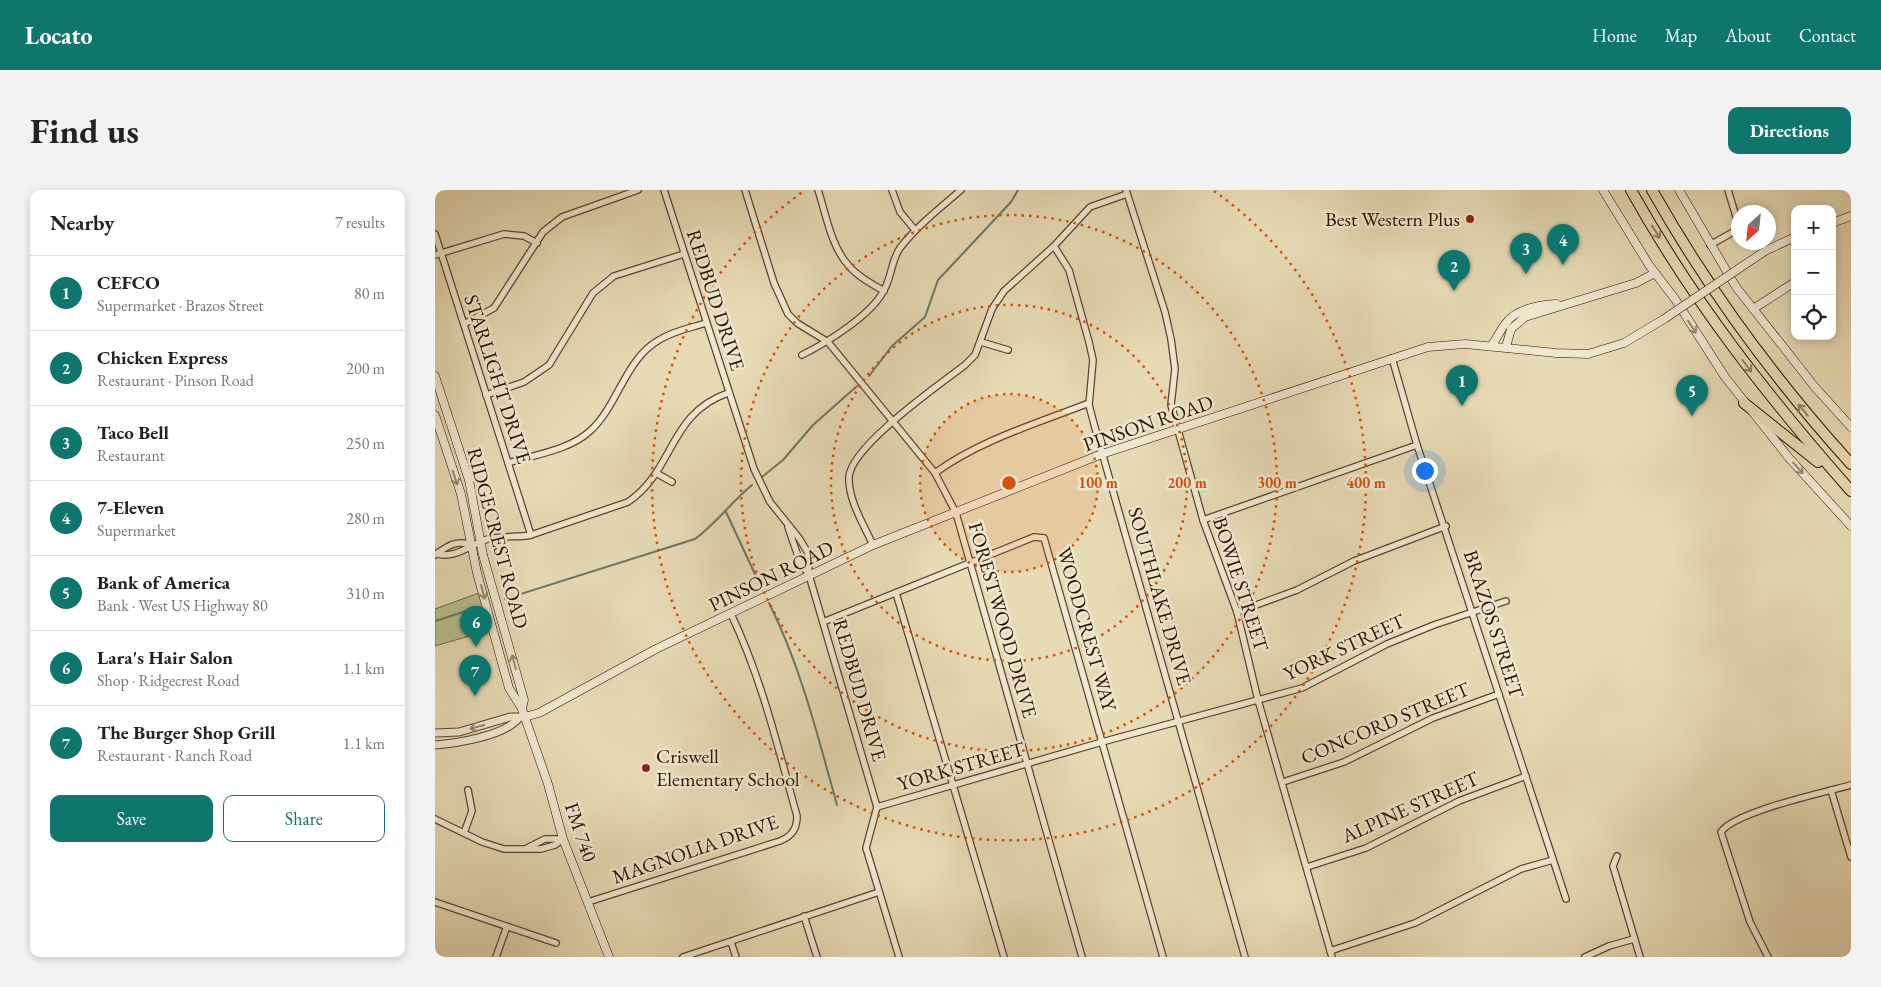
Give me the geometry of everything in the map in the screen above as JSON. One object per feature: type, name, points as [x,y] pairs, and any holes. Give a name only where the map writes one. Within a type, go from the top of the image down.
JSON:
[{"type":"highway","points":[[1631,190],[1680,271],[1727,340],[1776,404],[1851,492]]},
{"type":"highway","points":[[1652,190],[1701,271],[1747,336],[1799,404],[1851,464]]},
{"type":"highway","points":[[1745,403],[1808,453],[1851,492]]},
{"type":"main road","points":[[1603,190],[1718,368],[1789,458],[1851,526]]},
{"type":"main road","points":[[1679,190],[1710,245],[1753,309],[1813,386],[1851,427]]},
{"type":"main road","points":[[1836,222],[1851,216]]},
{"type":"main road","name":"PINSON ROAD","points":[[521,715],[539,713],[648,653],[873,545],[1103,454],[1392,358],[1444,345],[1491,346],[1556,353],[1588,354],[1624,343],[1664,319],[1765,251],[1791,239]]},
{"type":"main road","points":[[1506,347],[1511,329],[1521,320],[1565,304],[1636,283],[1655,273]]},
{"type":"main road","points":[[1753,309],[1791,285]]},
{"type":"main road","points":[[1491,346],[1506,323],[1517,314],[1544,305],[1565,304]]},
{"type":"main road","name":"RIDGECREST ROAD","points":[[435,376],[469,480],[480,542],[525,700],[521,715]]},
{"type":"main road","name":"RIDGECREST ROAD","points":[[435,414],[461,494],[471,545],[509,688],[521,715]]},
{"type":"main road","name":"FM 740","points":[[521,715],[548,784],[563,839],[609,957]]},
{"type":"street","points":[[464,324],[494,308],[551,224],[562,217],[638,190]]},
{"type":"street","name":"REDBUD DRIVE","points":[[664,190],[728,393],[760,484],[788,527],[799,538],[808,553],[809,575],[877,807],[867,848],[899,957]]},
{"type":"street","name":"FORESTWOOD DRIVE","points":[[745,190],[774,283],[785,308],[797,323],[828,342],[935,473],[957,513],[1082,957]]},
{"type":"street","points":[[818,190],[834,240],[843,259],[857,274],[884,291]]},
{"type":"street","points":[[892,190],[900,212],[915,230]]},
{"type":"street","points":[[802,356],[828,342],[875,304],[884,291],[895,257],[915,230],[961,190]]},
{"type":"street","points":[[1710,245],[1735,231],[1738,223],[1728,190]]},
{"type":"street","points":[[873,545],[852,497],[849,478],[854,460],[894,422],[975,355],[992,310],[1000,295],[1054,246],[1090,207],[1127,192]]},
{"type":"street","name":"BOWIE STREET","points":[[1127,192],[1160,295],[1171,339],[1175,369],[1171,405],[1179,428],[1203,520],[1237,612],[1259,700],[1331,954]]},
{"type":"street","name":"STARLIGHT DRIVE","points":[[435,234],[438,254],[464,324],[531,535]]},
{"type":"street","points":[[438,254],[504,234],[524,236],[537,243]]},
{"type":"street","name":"SOUTHLAKE DRIVE","points":[[1054,246],[1069,270],[1089,342],[1093,366],[1089,403],[1179,722],[1208,834],[1245,957]]},
{"type":"street","points":[[486,395],[524,382],[549,365],[593,293],[615,276],[684,254]]},
{"type":"street","points":[[508,463],[565,446],[590,432],[602,419],[645,350],[659,340],[674,333],[706,323]]},
{"type":"street","points":[[981,342],[1008,350]]},
{"type":"street","name":"BRAZOS STREET","points":[[1392,358],[1417,445],[1446,526],[1566,899]]},
{"type":"street","points":[[436,554],[445,556],[460,552],[471,545],[500,536],[520,537],[531,535],[628,502],[640,494],[656,473],[686,421],[697,409],[711,399],[728,393]]},
{"type":"street","points":[[935,473],[949,463],[981,446],[1089,403]]},
{"type":"street","points":[[1203,520],[1417,445]]},
{"type":"street","points":[[656,473],[672,482]]},
{"type":"street","points":[[1237,612],[1297,590],[1354,561],[1446,526]]},
{"type":"street","name":"REDBUD DRIVE","points":[[788,527],[800,562],[809,575]]},
{"type":"street","name":"WOODCREST WAY","points":[[823,622],[969,561],[1034,537],[1045,538],[1163,957]]},
{"type":"street","points":[[436,554],[447,545],[464,542],[471,545]]},
{"type":"street","points":[[895,593],[1004,957]]},
{"type":"street","name":"YORK STREET","points":[[877,807],[1315,683],[1387,644],[1506,600]]},
{"type":"street","name":"MAGNOLIA DRIVE","points":[[589,902],[780,841],[793,833],[797,825],[797,816],[756,670],[731,614]]},
{"type":"street","name":"CONCORD STREET","points":[[1283,782],[1344,762],[1433,718],[1499,694]]},
{"type":"street","points":[[435,733],[459,732],[521,715]]},
{"type":"street","points":[[435,745],[495,733],[512,726],[521,715]]},
{"type":"street","name":"ALPINE STREET","points":[[1307,867],[1366,848],[1459,801],[1526,776]]},
{"type":"street","points":[[1768,957],[1751,922],[1721,832],[1743,816],[1851,785]]},
{"type":"street","points":[[464,833],[472,811],[468,790]]},
{"type":"street","points":[[1831,790],[1851,857]]},
{"type":"street","points":[[435,818],[482,842],[504,849],[548,847],[563,839]]},
{"type":"street","points":[[1617,856],[1613,866],[1640,957]]},
{"type":"street","points":[[1331,954],[1415,923],[1521,870],[1553,860]]},
{"type":"street","points":[[683,957],[879,892]]},
{"type":"street","points":[[435,902],[556,943]]},
{"type":"street","points":[[805,916],[817,957]]},
{"type":"street","points":[[496,957],[507,926]]},
{"type":"street","points":[[1585,957],[1609,946],[1634,938]]},
{"type":"street","points":[[731,942],[735,957]]},
{"type":"green space","points":[[479,593],[490,630],[435,646],[435,609]]},
{"type":"waterway","points":[[869,376],[892,346],[925,317],[938,280],[1011,202],[1018,190]]},
{"type":"waterway","points":[[762,477],[783,460],[813,425],[857,386]]},
{"type":"waterway","points":[[505,599],[695,539],[752,485]]},
{"type":"waterway","points":[[726,512],[761,587]]},
{"type":"waterway","points":[[769,603],[800,677],[837,805]]},
{"type":"waterway","points":[[435,621],[479,607]]},
{"type":"place","name":"Best Western Plus","points":[[1470,219]]},
{"type":"place","name":"7-Eleven","points":[[1563,265]]},
{"type":"place","name":"Taco Bell","points":[[1526,274]]},
{"type":"place","name":"Chicken Express","points":[[1454,291]]},
{"type":"place","name":"CEFCO","points":[[1462,406]]},
{"type":"place","name":"Bank of America","points":[[1692,416]]},
{"type":"place","name":"Lara's Hair Salon","points":[[476,647]]},
{"type":"place","name":"The Burger Shop Grill","points":[[475,696]]},
{"type":"place","name":"Criswell Elementary School","points":[[646,768]]}]
